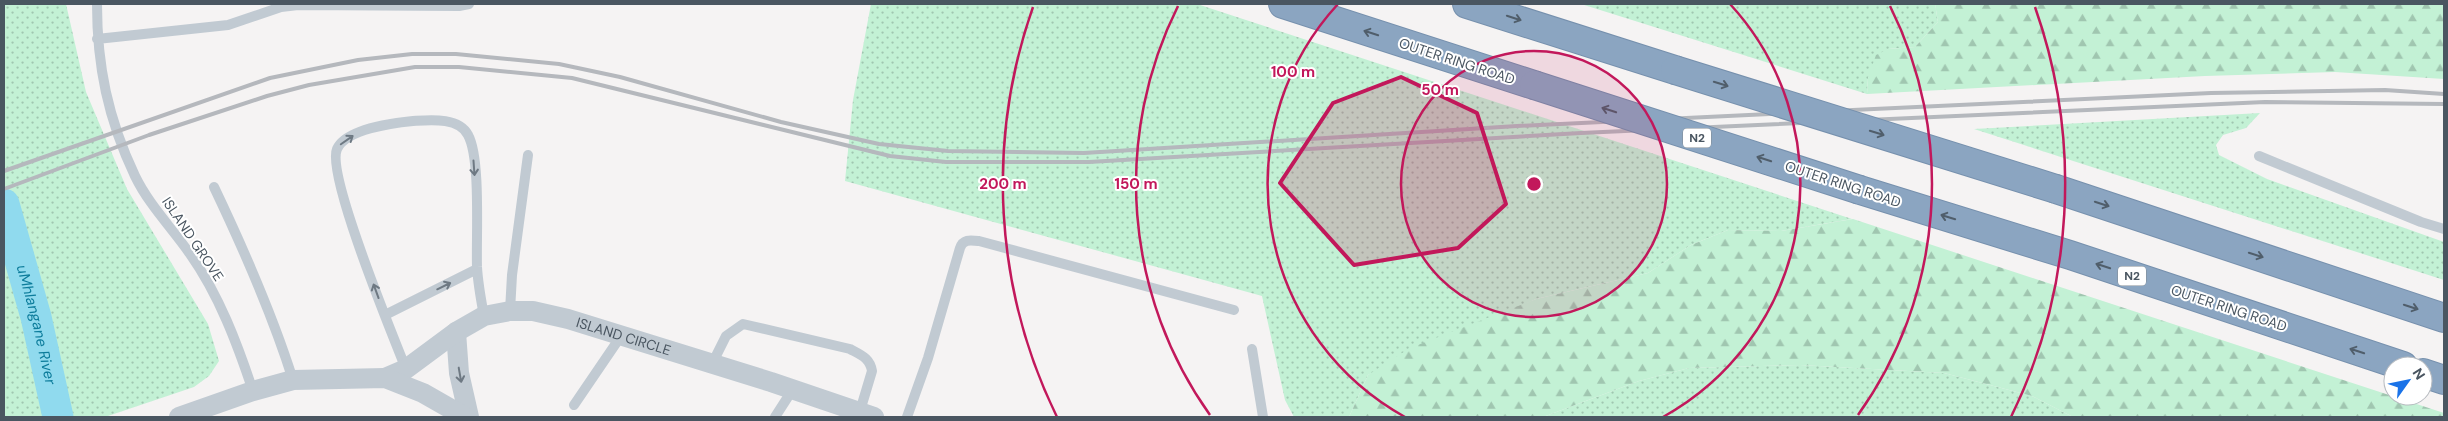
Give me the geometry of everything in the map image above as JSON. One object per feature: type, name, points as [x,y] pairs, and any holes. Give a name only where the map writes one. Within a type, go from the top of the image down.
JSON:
[{"type":"highway","name":"OUTER RING ROAD","points":[[1283,4],[1534,86],[2070,256],[2383,359]]},
{"type":"highway","points":[[1467,4],[2056,188],[2444,318]]},
{"type":"street","name":"ISLAND CIRCLE","points":[[385,378],[406,368],[456,332],[484,316],[510,311],[533,310],[712,364],[867,414]]},
{"type":"street","points":[[456,332],[459,373],[469,417]]},
{"type":"street","name":"ISLAND CIRCLE","points":[[182,416],[253,391],[293,380],[385,378],[423,393],[465,417]]},
{"type":"lane","name":"ISLAND GROVE","points":[[97,4],[97,39],[107,103],[136,177],[157,210],[190,255],[221,309],[240,351],[253,391]]},
{"type":"lane","points":[[97,39],[228,25],[282,7],[298,5],[459,6],[468,4]]},
{"type":"lane","points":[[406,368],[384,315],[347,210],[335,162],[336,151],[350,137],[362,131],[395,122],[432,120],[455,124],[463,128],[469,137],[475,168],[477,269],[484,316]]},
{"type":"lane","points":[[510,311],[512,275],[528,155]]},
{"type":"lane","points":[[2259,156],[2421,222],[2444,229]]},
{"type":"lane","points":[[214,187],[248,258],[293,380]]},
{"type":"lane","points":[[907,417],[928,358],[960,248],[962,243],[967,240],[979,241],[1050,258],[1234,310]]},
{"type":"lane","points":[[384,315],[477,269]]},
{"type":"lane","points":[[712,364],[726,336],[743,324],[850,350],[866,358],[871,366],[867,414]]},
{"type":"lane","points":[[574,405],[621,336]]},
{"type":"lane","points":[[1252,349],[1263,417]]},
{"type":"lane","points":[[779,416],[793,390]]},
{"type":"highlighted area","points":[[1401,77],[1477,113],[1506,204],[1458,248],[1354,265],[1280,183],[1333,103]]},
{"type":"green space","points":[[4,4],[66,4],[86,92],[127,189],[208,324],[219,361],[209,376],[194,387],[105,417],[4,417]]},
{"type":"green space","points":[[871,4],[1197,4],[1852,219],[1781,231],[1728,230],[1691,245],[1648,273],[1536,299],[1368,375],[1349,417],[1294,417],[1285,400],[1262,296],[845,181],[853,100]]},
{"type":"green space","points":[[1581,4],[1935,4],[1938,22],[1915,47],[1888,49],[1868,78],[1867,94]]},
{"type":"green space","points":[[1935,4],[2444,4],[2444,79],[2335,72],[2205,76],[1867,94],[1868,78],[1876,55],[1888,49],[1915,47],[1938,22]]},
{"type":"green space","points":[[2260,113],[2246,128],[2223,135],[2216,145],[2219,155],[2267,179],[2444,242],[2444,280],[1974,129]]},
{"type":"green space","points":[[1853,219],[2383,393],[2383,406],[2423,406],[2444,413],[2444,417],[2073,417],[2032,396],[1944,373],[1800,365],[1689,368],[1639,381],[1543,417],[1349,417],[1368,375],[1410,348],[1536,299],[1648,273],[1691,245],[1728,230],[1781,231]]},
{"type":"green space","points":[[1800,365],[1944,373],[2032,396],[2073,417],[1543,417],[1639,381],[1689,368]]},
{"type":"waterway","name":"uMhlangane River","points":[[4,204],[36,317],[58,417]]},
{"type":"railway","points":[[4,171],[270,78],[358,60],[412,54],[456,54],[559,64],[620,77],[781,122],[879,144],[948,151],[1084,153],[1517,126],[2211,93],[2385,90],[2444,94]]},
{"type":"railway","points":[[4,189],[149,135],[267,96],[309,85],[415,67],[459,67],[572,78],[890,156],[946,162],[1089,162],[1581,133],[2265,102],[2444,104]]}]
